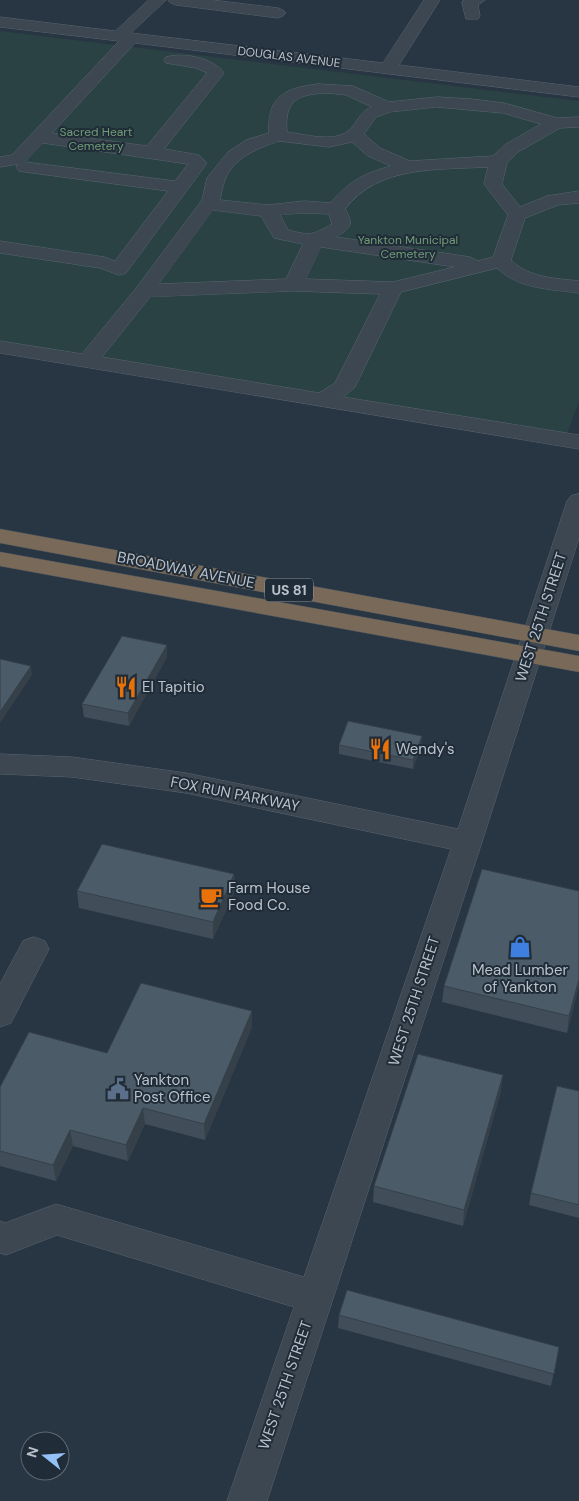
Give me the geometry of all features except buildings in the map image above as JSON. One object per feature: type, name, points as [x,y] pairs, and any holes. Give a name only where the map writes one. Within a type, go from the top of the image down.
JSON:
[{"type":"highway","name":"BROADWAY AVENUE","points":[[0,536],[531,645],[579,664]]},
{"type":"highway","name":"BROADWAY AVENUE","points":[[0,559],[531,645],[579,643]]},
{"type":"street","points":[[9,166],[39,137],[117,53],[125,37],[158,0]]},
{"type":"street","points":[[176,0],[278,13]]},
{"type":"street","points":[[388,70],[432,0]]},
{"type":"street","points":[[472,16],[470,3],[477,0]]},
{"type":"street","name":"DOUGLAS AVENUE","points":[[5,33],[125,37],[579,92]]},
{"type":"street","points":[[98,51],[134,56]]},
{"type":"street","points":[[152,152],[216,73],[211,67],[200,64],[160,59]]},
{"type":"street","points":[[278,136],[278,113],[285,100],[306,91],[322,88],[349,90],[387,108]]},
{"type":"street","points":[[87,362],[144,291],[210,202],[216,178],[234,156],[252,144],[278,136],[328,142],[354,135],[370,114],[387,108],[437,102],[504,108],[556,123],[579,122]]},
{"type":"street","points":[[517,215],[493,184],[498,162],[512,148],[556,123]]},
{"type":"street","points":[[354,135],[374,152],[408,167]]},
{"type":"street","points":[[0,247],[104,263],[119,269],[175,191],[198,163],[193,159],[152,152],[39,137]]},
{"type":"street","points":[[336,209],[347,194],[358,184],[374,176],[408,167],[498,162]]},
{"type":"street","points":[[9,166],[175,191],[210,202],[268,212],[304,207],[336,209]]},
{"type":"street","points":[[144,291],[293,285],[393,288],[492,263],[517,215],[554,200],[579,197]]},
{"type":"street","points":[[293,285],[313,243],[341,226],[341,218],[336,209]]},
{"type":"street","points":[[268,212],[281,234],[492,263],[530,280],[579,287]]},
{"type":"street","points":[[324,400],[344,387],[393,288]]},
{"type":"street","points":[[0,347],[579,442]]},
{"type":"street","points":[[344,387],[365,396],[374,408]]},
{"type":"street","name":"WEST 25TH STREET","points":[[247,1501],[468,842],[531,645],[569,560],[579,501]]},
{"type":"street","name":"FOX RUN PARKWAY","points":[[0,764],[72,767],[186,783],[468,842]]},
{"type":"street","points":[[0,1014],[34,949]]},
{"type":"street","points":[[0,1237],[6,1239],[56,1219],[315,1297]]},
{"type":"green space","name":"Yankton Municipal Cemetery","points":[[0,31],[579,101],[579,401],[565,440],[0,347]]},
{"type":"place","name":"El Tapitio","points":[[126,687]]},
{"type":"place","name":"Wendy's","points":[[380,749]]},
{"type":"place","name":"Farm House Food Co.","points":[[211,897]]},
{"type":"place","name":"Mead Lumber of Yankton","points":[[520,947]]},
{"type":"place","name":"Yankton Post Office","points":[[118,1089]]},
{"type":"park label","name":"Sacred Heart Cemetery","points":[[96,139]]}]
